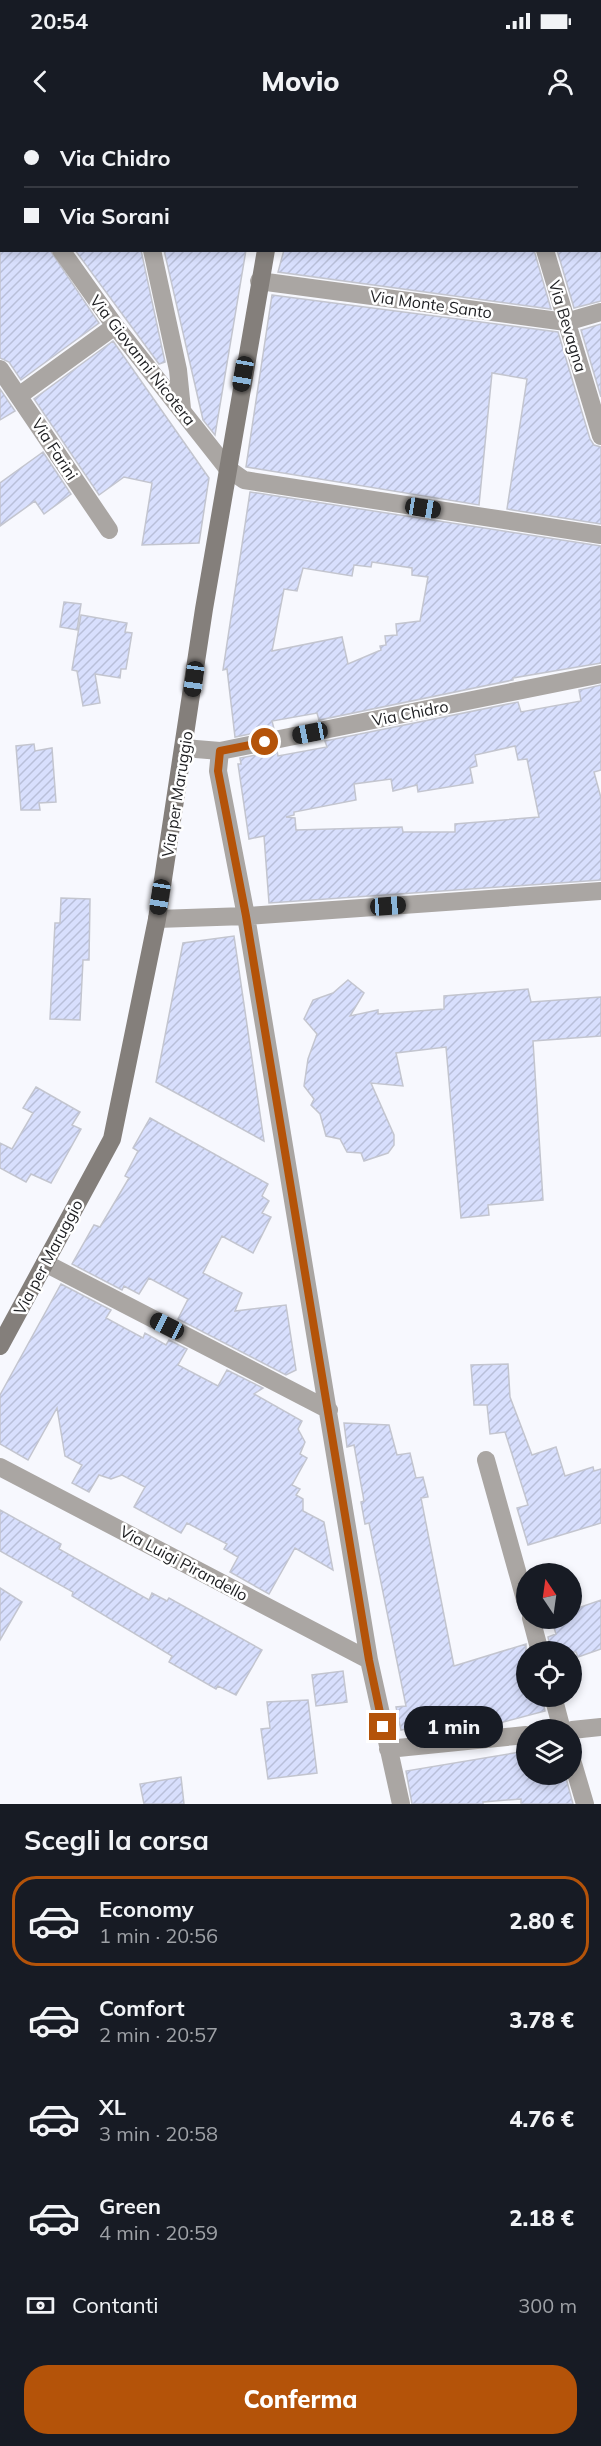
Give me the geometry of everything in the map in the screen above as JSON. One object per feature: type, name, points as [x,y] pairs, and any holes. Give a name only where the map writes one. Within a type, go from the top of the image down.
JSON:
[{"type":"street","name":"Via Giovanni Nicotera","points":[[62,252],[115,326],[227,468]]},
{"type":"street","points":[[152,252],[178,370],[182,410]]},
{"type":"street","name":"Via per Maruggio","points":[[0,1346],[112,1139],[157,920],[227,468],[266,252]]},
{"type":"street","name":"Via Bevagna","points":[[546,252],[601,436]]},
{"type":"street","name":"Via Monte Santo","points":[[259,281],[566,322],[601,312]]},
{"type":"street","points":[[20,395],[115,326]]},
{"type":"street","name":"Via Farini","points":[[0,369],[20,395],[109,530]]},
{"type":"street","points":[[227,468],[244,480],[601,535]]},
{"type":"street","name":"Via Chidro","points":[[184,748],[220,751],[601,674]]},
{"type":"street","points":[[220,751],[218,771],[246,916],[369,1660],[401,1804]]},
{"type":"street","points":[[157,920],[246,916],[601,891]]},
{"type":"street","points":[[45,1263],[329,1410]]},
{"type":"street","points":[[486,1460],[516,1568]]},
{"type":"street","name":"Via Luigi Pirandello","points":[[0,1467],[369,1660]]},
{"type":"street","points":[[582,1729],[601,1727]]},
{"type":"street","points":[[388,1749],[516,1736]]},
{"type":"street","points":[[579,1785],[585,1804]]},
{"type":"building","points":[[0,252],[51,252],[99,323],[21,380],[9,362],[0,358]]},
{"type":"building","points":[[76,252],[141,252],[165,362],[159,364]]},
{"type":"building","points":[[164,252],[246,252],[215,435],[203,420]]},
{"type":"building","points":[[283,252],[535,252],[551,309],[278,272]]},
{"type":"building","points":[[558,252],[601,252],[601,301],[574,308]]},
{"type":"building","points":[[272,295],[558,332],[590,439],[594,445],[601,447],[601,524],[507,509],[527,379],[492,373],[479,505],[246,467]]},
{"type":"building","points":[[601,324],[601,397],[581,330]]},
{"type":"building","points":[[113,341],[209,478],[199,543],[142,545],[152,483],[124,477],[99,495],[34,399]]},
{"type":"building","points":[[0,389],[15,411],[0,420]]},
{"type":"building","points":[[43,452],[71,494],[44,514],[35,501],[0,526],[0,483]]},
{"type":"building","points":[[250,492],[601,546],[601,663],[513,678],[513,680],[319,720],[317,713],[272,721],[274,729],[235,737],[227,669],[223,670]],"holes":[[[372,562],[412,568],[412,575],[428,577],[420,621],[396,624],[397,635],[385,636],[386,645],[380,646],[381,650],[348,664],[342,637],[272,651],[284,589],[297,591],[303,568],[352,576],[354,565],[371,567]]]},
{"type":"building","points":[[64,602],[81,604],[77,630],[60,627]]},
{"type":"building","points":[[81,615],[127,623],[125,632],[132,633],[126,669],[121,669],[120,678],[95,674],[100,703],[83,706],[77,671],[72,670]]},
{"type":"building","points":[[601,685],[601,770],[594,772],[601,798],[601,880],[269,903],[264,836],[249,839],[238,764],[241,764],[240,758],[277,751],[278,756],[327,747],[325,741],[518,702],[521,712],[581,701],[579,690]],"holes":[[[515,746],[518,760],[527,759],[539,817],[455,824],[455,832],[403,832],[402,827],[296,830],[295,818],[286,817],[294,815],[294,812],[356,800],[354,784],[391,779],[393,791],[417,785],[418,792],[473,783],[470,768],[477,766],[475,755]]]},
{"type":"building","points":[[34,744],[35,751],[52,748],[56,802],[39,803],[40,810],[21,810],[16,746]]},
{"type":"building","points":[[61,898],[90,899],[89,960],[83,960],[80,1020],[50,1019],[55,923],[60,923]]},
{"type":"building","points":[[234,936],[264,1141],[156,1082],[183,943]]},
{"type":"building","points":[[348,980],[364,993],[350,1016],[378,1010],[378,1014],[444,1009],[444,996],[528,989],[531,1002],[601,997],[601,1036],[533,1041],[543,1200],[488,1205],[489,1215],[461,1218],[446,1047],[396,1053],[403,1086],[371,1083],[394,1135],[394,1145],[388,1153],[364,1161],[361,1153],[347,1152],[340,1139],[326,1136],[320,1114],[311,1105],[314,1099],[304,1086],[308,1059],[317,1034],[304,1019],[313,1000],[333,993]]},
{"type":"building","points":[[36,1087],[80,1112],[72,1125],[81,1129],[51,1183],[31,1174],[26,1182],[0,1168],[0,1143],[12,1149],[33,1113],[23,1108]]},
{"type":"building","points":[[150,1118],[268,1184],[262,1196],[269,1201],[262,1213],[271,1217],[253,1253],[222,1236],[203,1273],[242,1293],[235,1311],[286,1305],[296,1370],[286,1375],[178,1319],[188,1299],[149,1278],[139,1294],[124,1286],[122,1290],[72,1264],[94,1225],[100,1227],[129,1178],[125,1176],[138,1151],[133,1148]]},
{"type":"building","points":[[61,1284],[111,1310],[106,1318],[143,1338],[145,1333],[166,1345],[169,1340],[187,1349],[178,1365],[218,1386],[227,1370],[263,1388],[254,1394],[302,1421],[298,1429],[305,1442],[300,1454],[307,1458],[292,1485],[300,1489],[296,1495],[303,1499],[303,1511],[324,1522],[333,1570],[295,1548],[269,1594],[230,1572],[238,1557],[224,1549],[227,1544],[187,1523],[181,1533],[134,1507],[145,1487],[122,1475],[111,1479],[99,1475],[89,1492],[72,1483],[82,1465],[65,1456],[57,1408],[28,1460],[0,1444],[0,1395]]},
{"type":"building","points":[[508,1364],[510,1397],[532,1455],[556,1447],[565,1476],[593,1467],[594,1471],[601,1469],[601,1523],[528,1545],[517,1508],[528,1505],[505,1432],[490,1434],[487,1405],[474,1405],[471,1365]]},
{"type":"building","points":[[344,1423],[389,1425],[397,1455],[410,1453],[416,1478],[423,1477],[428,1497],[421,1498],[454,1666],[516,1647],[516,1707],[544,1707],[545,1711],[477,1729],[417,1735],[416,1727],[401,1730],[396,1707],[406,1706],[369,1523],[365,1524],[361,1502],[364,1501],[354,1445],[347,1447]]},
{"type":"building","points":[[0,1510],[61,1544],[59,1549],[149,1600],[152,1593],[167,1601],[169,1598],[262,1650],[236,1695],[218,1686],[216,1689],[169,1662],[172,1656],[72,1596],[73,1592],[0,1551]]},
{"type":"building","points":[[0,1588],[22,1602],[0,1640]]},
{"type":"building","points":[[601,1600],[601,1649],[582,1656],[582,1641],[549,1641],[548,1637],[556,1634],[554,1629],[582,1629],[582,1607]]},
{"type":"building","points":[[343,1671],[347,1702],[316,1706],[312,1675]]},
{"type":"building","points":[[308,1700],[317,1773],[268,1779],[261,1729],[270,1728],[267,1702]]},
{"type":"building","points":[[516,1753],[516,1785],[568,1785],[573,1804],[521,1804],[521,1799],[483,1802],[483,1804],[412,1804],[406,1771]]},
{"type":"building","points":[[181,1777],[184,1804],[144,1804],[140,1784]]},
{"type":"route","points":[[265,742],[220,751],[218,771],[246,916],[369,1660],[383,1727]]}]
